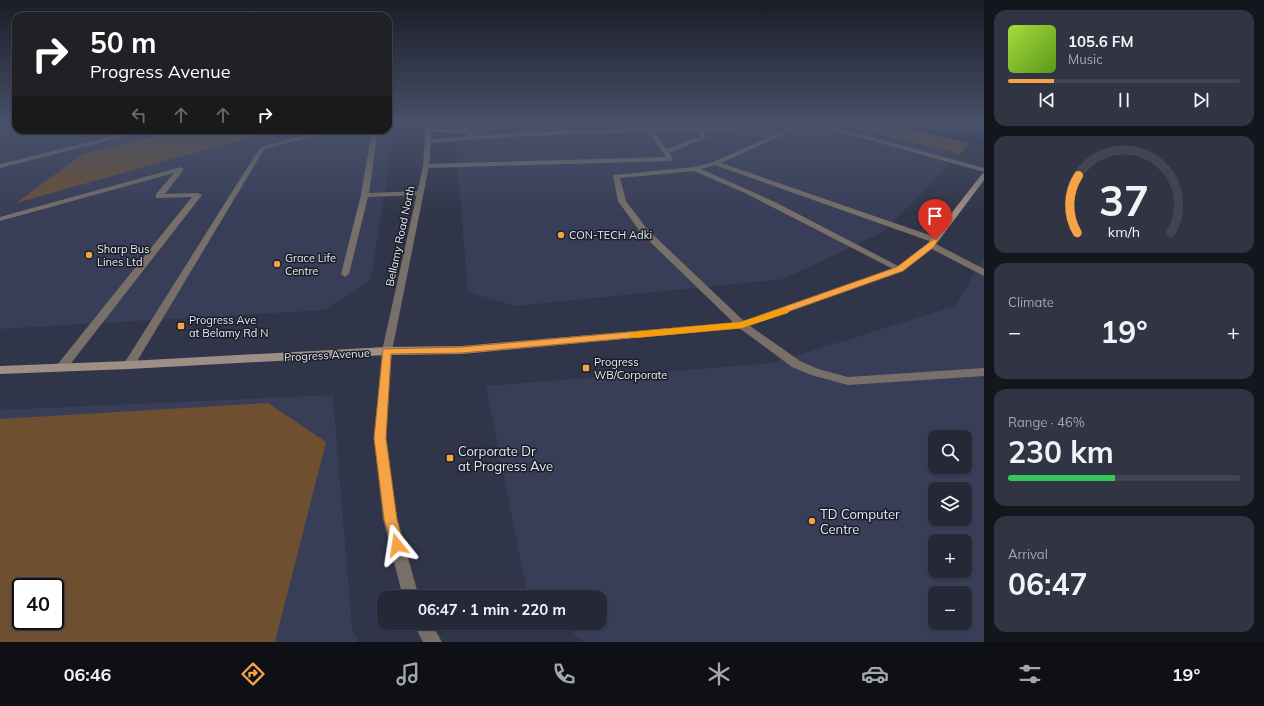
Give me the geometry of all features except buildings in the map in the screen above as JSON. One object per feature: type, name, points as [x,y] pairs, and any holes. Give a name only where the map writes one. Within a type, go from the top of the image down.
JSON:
[{"type":"main road","name":"Progress Avenue","points":[[0,370],[129,366],[387,351],[462,350],[742,325],[900,269],[933,243],[984,175]]},
{"type":"street","points":[[0,166],[45,155]]},
{"type":"street","points":[[129,366],[257,155]]},
{"type":"street","points":[[345,274],[365,195],[372,155]]},
{"type":"street","name":"Bellamy Road North","points":[[409,590],[390,519],[380,438],[387,351],[426,166],[427,155]]},
{"type":"street","points":[[426,166],[670,159],[667,155]]},
{"type":"street","points":[[733,155],[715,163],[695,169],[616,176],[622,201],[644,231],[742,325],[796,364],[815,372],[848,381],[984,372]]},
{"type":"street","points":[[929,155],[984,170]]},
{"type":"street","points":[[715,163],[933,243],[984,273]]},
{"type":"street","points":[[0,218],[181,169],[159,196],[198,195],[61,368]]},
{"type":"street","points":[[695,169],[756,195],[857,249],[900,269]]},
{"type":"street","points":[[365,195],[420,193]]},
{"type":"street","points":[[425,630],[433,642]]},
{"type":"shaded area","points":[[0,155],[390,155],[371,280],[325,310],[0,329]]},
{"type":"shaded area","points":[[82,155],[187,155],[16,203]]},
{"type":"shaded area","points":[[457,155],[959,155],[883,232],[784,279],[514,306],[468,292]]},
{"type":"shaded area","points":[[984,257],[984,642],[583,642],[570,630],[607,630],[607,590],[528,590],[526,588],[486,386],[773,363],[955,306]]},
{"type":"shaded area","points":[[333,395],[352,628],[358,642],[0,642],[0,410]]},
{"type":"shaded area","points":[[268,403],[326,442],[275,642],[0,642],[0,419]]},
{"type":"slow traffic","points":[[634,335],[742,325],[784,311]]},
{"type":"place","name":"CON-TECH Adki","points":[[561,235]]},
{"type":"place","name":"Sharp Bus Lines Ltd","points":[[89,255]]},
{"type":"place","name":"Grace Life Centre","points":[[277,264]]},
{"type":"place","name":"Progress Ave at Belamy Rd N","points":[[181,326]]},
{"type":"place","name":"Progress WB/Corporate","points":[[586,368]]},
{"type":"place","name":"Corporate Dr at Progress Ave","points":[[450,458]]},
{"type":"place","name":"TD Computer Centre","points":[[812,521]]},
{"type":"route","points":[[397,545],[390,519],[380,438],[387,351],[462,350],[742,325],[900,269],[931,245],[935,240]]}]
